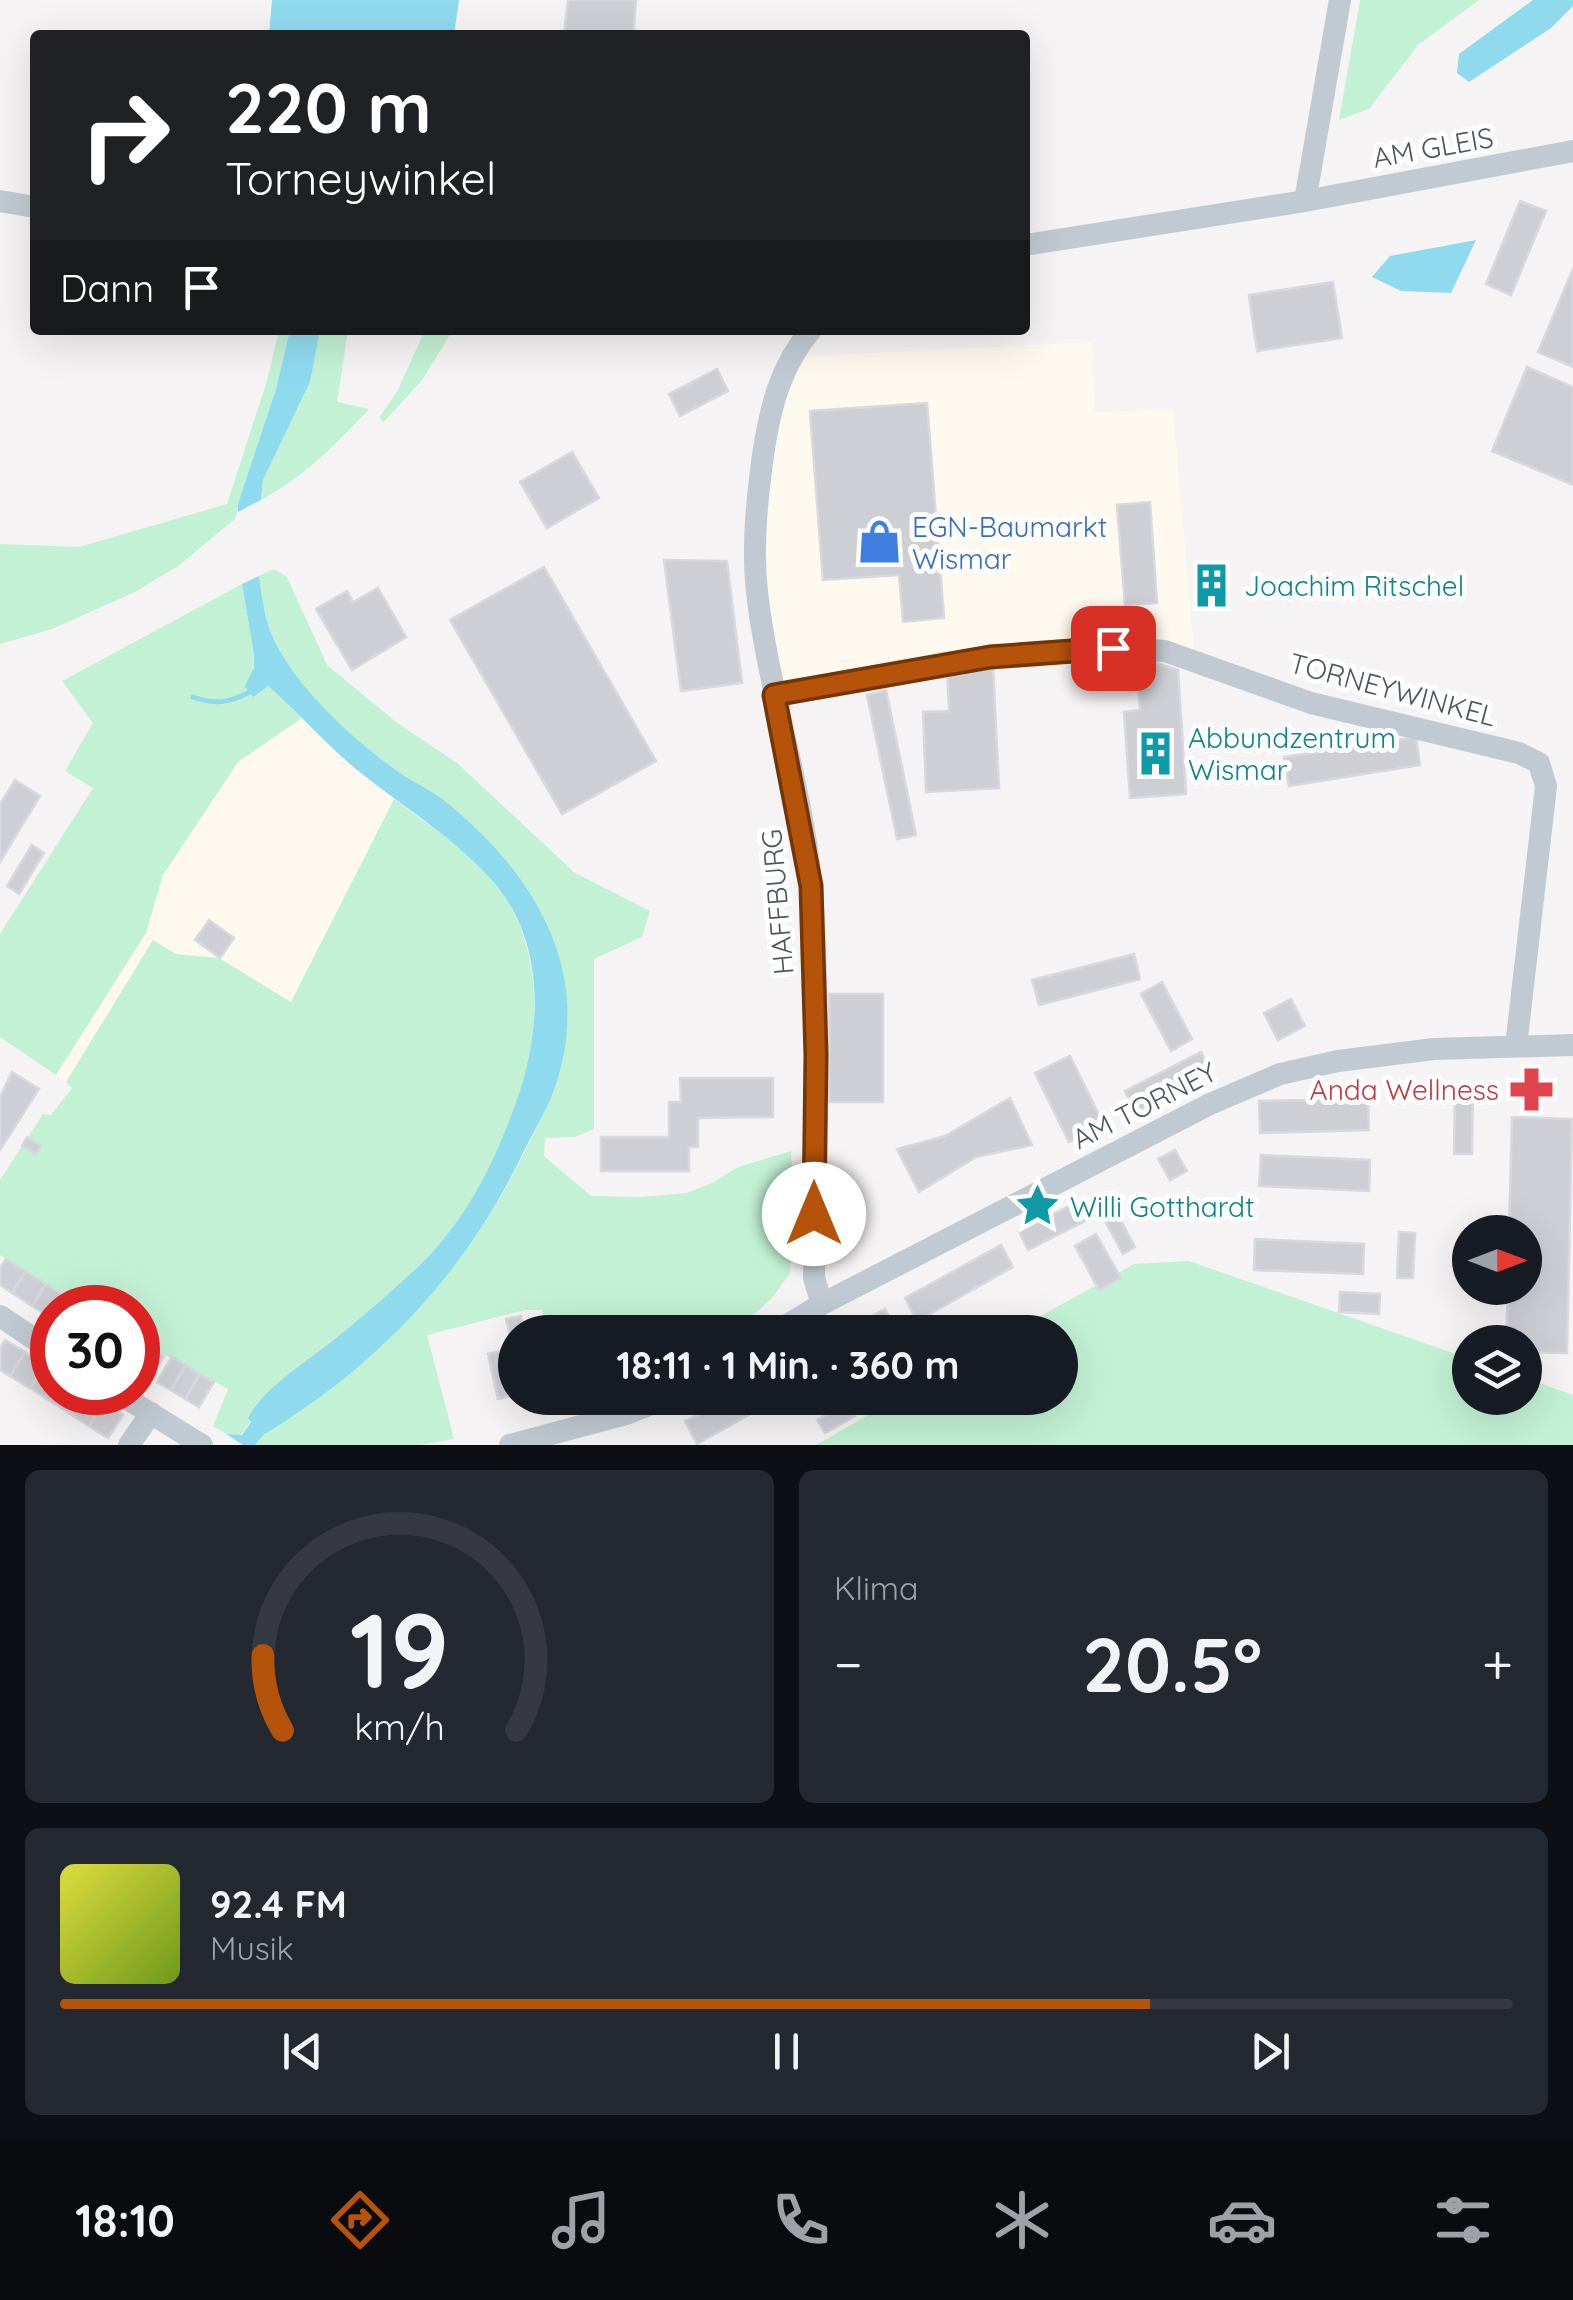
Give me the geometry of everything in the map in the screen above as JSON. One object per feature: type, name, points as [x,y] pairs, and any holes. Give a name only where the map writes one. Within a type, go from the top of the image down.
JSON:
[{"type":"street","points":[[1030,244],[1304,201],[1340,0]]},
{"type":"street","name":"AM GLEIS","points":[[1304,201],[1573,151]]},
{"type":"street","points":[[0,201],[30,206]]},
{"type":"street","name":"HAFFBURG","points":[[807,335],[780,379],[769,414],[757,500],[756,588],[811,886],[816,1055],[814,1278],[822,1304]]},
{"type":"street","name":"TORNEYWINKEL","points":[[774,695],[990,657],[1113,648],[1166,652],[1311,703],[1519,753],[1538,763],[1546,786],[1516,1046]]},
{"type":"street","name":"AM TORNEY","points":[[804,1315],[1210,1104],[1264,1080],[1338,1060],[1434,1049],[1573,1045]]},
{"type":"street","points":[[0,1316],[30,1336]]},
{"type":"street","points":[[130,1445],[150,1415]]},
{"type":"street","points":[[153,1415],[202,1445]]},
{"type":"street","points":[[510,1445],[592,1435],[632,1415]]},
{"type":"shaded area","points":[[1092,342],[1095,412],[1173,409],[1195,660],[1113,648],[774,695],[757,500],[792,357]]},
{"type":"shaded area","points":[[252,579],[287,686],[516,895],[121,1123],[56,1075],[146,933],[163,875],[107,702],[62,681]]},
{"type":"green space","points":[[1360,0],[1479,0],[1418,45],[1369,109],[1339,120]]},
{"type":"green space","points":[[278,335],[289,335],[235,519],[178,566],[135,592],[52,629],[0,644],[0,544],[79,547],[227,504]]},
{"type":"green space","points":[[319,335],[347,335],[337,402],[369,409],[306,470],[261,500],[263,480],[310,382]]},
{"type":"green space","points":[[423,335],[450,335],[422,380],[384,422],[379,418],[398,390]]},
{"type":"green space","points":[[274,569],[287,577],[327,665],[396,722],[457,763],[575,873],[650,911],[642,937],[594,959],[594,1129],[575,1137],[545,1138],[544,1156],[591,1196],[640,1197],[686,1193],[738,1167],[791,1151],[794,1209],[790,1273],[773,1297],[753,1315],[543,1315],[542,1310],[525,1310],[498,1315],[427,1335],[454,1439],[420,1445],[255,1445],[263,1435],[343,1380],[379,1348],[413,1315],[473,1240],[499,1200],[547,1106],[562,1061],[566,1001],[562,967],[552,934],[518,875],[471,823],[444,800],[399,772],[326,711],[275,642],[259,576]]},
{"type":"green space","points":[[242,584],[254,655],[251,679],[262,688],[268,686],[302,718],[238,762],[163,875],[146,933],[56,1075],[0,1037],[0,934],[93,788],[65,771],[93,723],[62,681]]},
{"type":"green space","points":[[394,799],[470,857],[507,900],[526,944],[534,990],[532,1039],[523,1088],[506,1135],[484,1180],[457,1221],[402,1283],[276,1386],[241,1435],[226,1434],[213,1426],[228,1389],[160,1352],[160,1285],[48,1285],[0,1255],[0,1180],[43,1114],[51,1115],[72,1088],[66,1082],[153,940],[176,954],[219,958],[291,1002]]},
{"type":"green space","points":[[1189,1261],[1452,1353],[1452,1415],[1542,1415],[1542,1384],[1573,1395],[1573,1445],[816,1445],[868,1415],[1078,1415],[1078,1315],[1042,1315],[1134,1264]]},
{"type":"water","points":[[272,0],[459,0],[455,30],[269,30]]},
{"type":"water","points":[[1533,0],[1573,0],[1573,6],[1551,28],[1469,82],[1457,73],[1459,54]]},
{"type":"water","points":[[1476,240],[1451,293],[1401,291],[1372,277],[1390,256]]},
{"type":"water","points":[[289,335],[319,335],[310,382],[263,480],[261,500],[238,512],[238,504],[276,389]]},
{"type":"water","points":[[259,576],[272,634],[312,695],[376,755],[444,800],[474,826],[525,885],[558,952],[566,988],[567,1027],[558,1079],[544,1113],[498,1200],[444,1279],[379,1349],[343,1380],[263,1435],[255,1445],[243,1445],[226,1434],[242,1435],[251,1422],[248,1418],[264,1396],[411,1273],[465,1210],[514,1108],[534,1020],[531,960],[523,931],[510,904],[491,879],[445,837],[350,764],[268,686],[253,697],[245,686],[254,667],[254,655],[242,584]]},
{"type":"building","points":[[568,0],[636,0],[633,30],[565,30]]},
{"type":"building","points":[[1520,201],[1546,211],[1511,295],[1486,284]]},
{"type":"building","points":[[1573,269],[1573,367],[1538,352]]},
{"type":"building","points":[[1333,282],[1342,338],[1257,351],[1249,295]]},
{"type":"building","points":[[1527,367],[1573,387],[1573,485],[1492,451]]},
{"type":"building","points":[[717,369],[728,391],[680,416],[669,394]]},
{"type":"building","name":"EGN-Baumarkt Wismar","points":[[927,403],[944,618],[903,622],[899,575],[823,580],[810,411]]},
{"type":"building","points":[[572,452],[599,498],[547,528],[520,482]]},
{"type":"building","points":[[1150,502],[1157,603],[1125,605],[1117,505]]},
{"type":"building","points":[[664,560],[727,561],[742,683],[681,691]]},
{"type":"building","points":[[544,567],[656,761],[562,814],[450,620]]},
{"type":"building","name":"Joachim Ritschel","points":[[1222,577],[1222,591],[1199,592],[1199,578]]},
{"type":"building","points":[[378,588],[406,637],[352,670],[316,609],[347,591],[353,602]]},
{"type":"building","name":"Abbundzentrum Wismar","points":[[1156,663],[1178,670],[1186,794],[1130,798],[1124,712],[1140,710],[1137,672]]},
{"type":"building","points":[[993,666],[999,788],[926,792],[923,712],[949,711],[947,669]]},
{"type":"building","points":[[886,690],[916,835],[897,839],[867,695]]},
{"type":"building","points":[[1416,737],[1420,765],[1289,786],[1284,757]]},
{"type":"building","points":[[15,780],[40,796],[0,862],[0,804]]},
{"type":"building","points":[[32,845],[44,853],[19,894],[7,886]]},
{"type":"building","points":[[209,920],[234,938],[220,958],[195,940]]},
{"type":"building","points":[[1134,954],[1140,979],[1039,1005],[1032,980]]},
{"type":"building","points":[[1162,982],[1192,1039],[1171,1051],[1141,994]]},
{"type":"building","points":[[829,994],[883,994],[883,1102],[829,1102]]},
{"type":"building","points":[[1291,999],[1305,1026],[1278,1040],[1264,1013]]},
{"type":"building","points":[[1201,1052],[1211,1073],[1135,1112],[1125,1091]]},
{"type":"building","points":[[1070,1056],[1104,1125],[1069,1142],[1035,1073]]},
{"type":"building","points":[[12,1072],[39,1089],[0,1150],[0,1097]]},
{"type":"building","points":[[680,1078],[773,1078],[773,1117],[698,1118],[698,1147],[689,1147],[689,1171],[601,1171],[601,1137],[669,1137],[669,1102],[681,1102]]},
{"type":"building","points":[[1455,1089],[1473,1089],[1472,1154],[1454,1154]]},
{"type":"building","points":[[1010,1098],[1032,1145],[976,1157],[919,1192],[897,1149],[945,1136]]},
{"type":"building","points":[[1368,1099],[1369,1130],[1260,1133],[1259,1101]]},
{"type":"building","points":[[1512,1117],[1572,1119],[1567,1353],[1542,1352],[1542,1325],[1507,1325],[1507,1305],[1542,1305],[1542,1215],[1509,1215]]},
{"type":"building","points":[[27,1137],[41,1146],[36,1154],[22,1146]]},
{"type":"building","points":[[1175,1150],[1187,1171],[1170,1180],[1158,1159]]},
{"type":"building","points":[[1261,1155],[1370,1160],[1369,1191],[1259,1186]]},
{"type":"building","points":[[1077,1202],[1087,1220],[1028,1250],[1019,1232]]},
{"type":"building","points":[[1112,1204],[1135,1247],[1123,1254],[1099,1210]]},
{"type":"building","points":[[1399,1232],[1415,1233],[1413,1278],[1397,1278]]},
{"type":"building","points":[[1096,1234],[1121,1278],[1099,1290],[1075,1246]]},
{"type":"building","points":[[1255,1239],[1364,1244],[1363,1274],[1254,1270]]},
{"type":"building","points":[[1001,1245],[1013,1267],[928,1315],[914,1315],[905,1298]]},
{"type":"building","points":[[6,1259],[26,1271],[12,1293],[0,1285],[0,1268]]},
{"type":"building","points":[[26,1271],[46,1284],[30,1285],[30,1305],[12,1293]]},
{"type":"building","points":[[1340,1292],[1380,1294],[1379,1314],[1339,1312]]},
{"type":"building","points":[[5,1340],[25,1352],[10,1376],[0,1370],[0,1348]]},
{"type":"building","points":[[25,1352],[30,1355],[30,1388],[10,1376]]},
{"type":"building","points":[[498,1352],[498,1399],[488,1354]]},
{"type":"building","points":[[172,1357],[186,1365],[171,1390],[160,1384]]},
{"type":"building","points":[[186,1365],[200,1374],[185,1399],[171,1390]]},
{"type":"building","points":[[200,1374],[214,1382],[199,1407],[185,1399]]},
{"type":"building","points":[[72,1415],[96,1415],[89,1426]]},
{"type":"building","points":[[96,1415],[123,1415],[108,1438],[89,1426]]},
{"type":"building","points":[[698,1415],[748,1415],[697,1444],[685,1421]]},
{"type":"building","points":[[826,1415],[855,1416],[825,1433],[817,1420]]},
{"type":"waterway","points":[[193,697],[222,702],[250,692]]},
{"type":"place","name":"EGN-Baumarkt Wismar","points":[[879,542]]},
{"type":"place","name":"Joachim Ritschel","points":[[1211,585]]},
{"type":"place","name":"Abbundzentrum Wismar","points":[[1155,753]]},
{"type":"place","name":"Anda Wellness","points":[[1532,1089]]},
{"type":"place","name":"Willi Gotthardt","points":[[1037,1206]]},
{"type":"route","points":[[814,1214],[816,1055],[811,886],[774,695],[990,657],[1113,648]]}]
